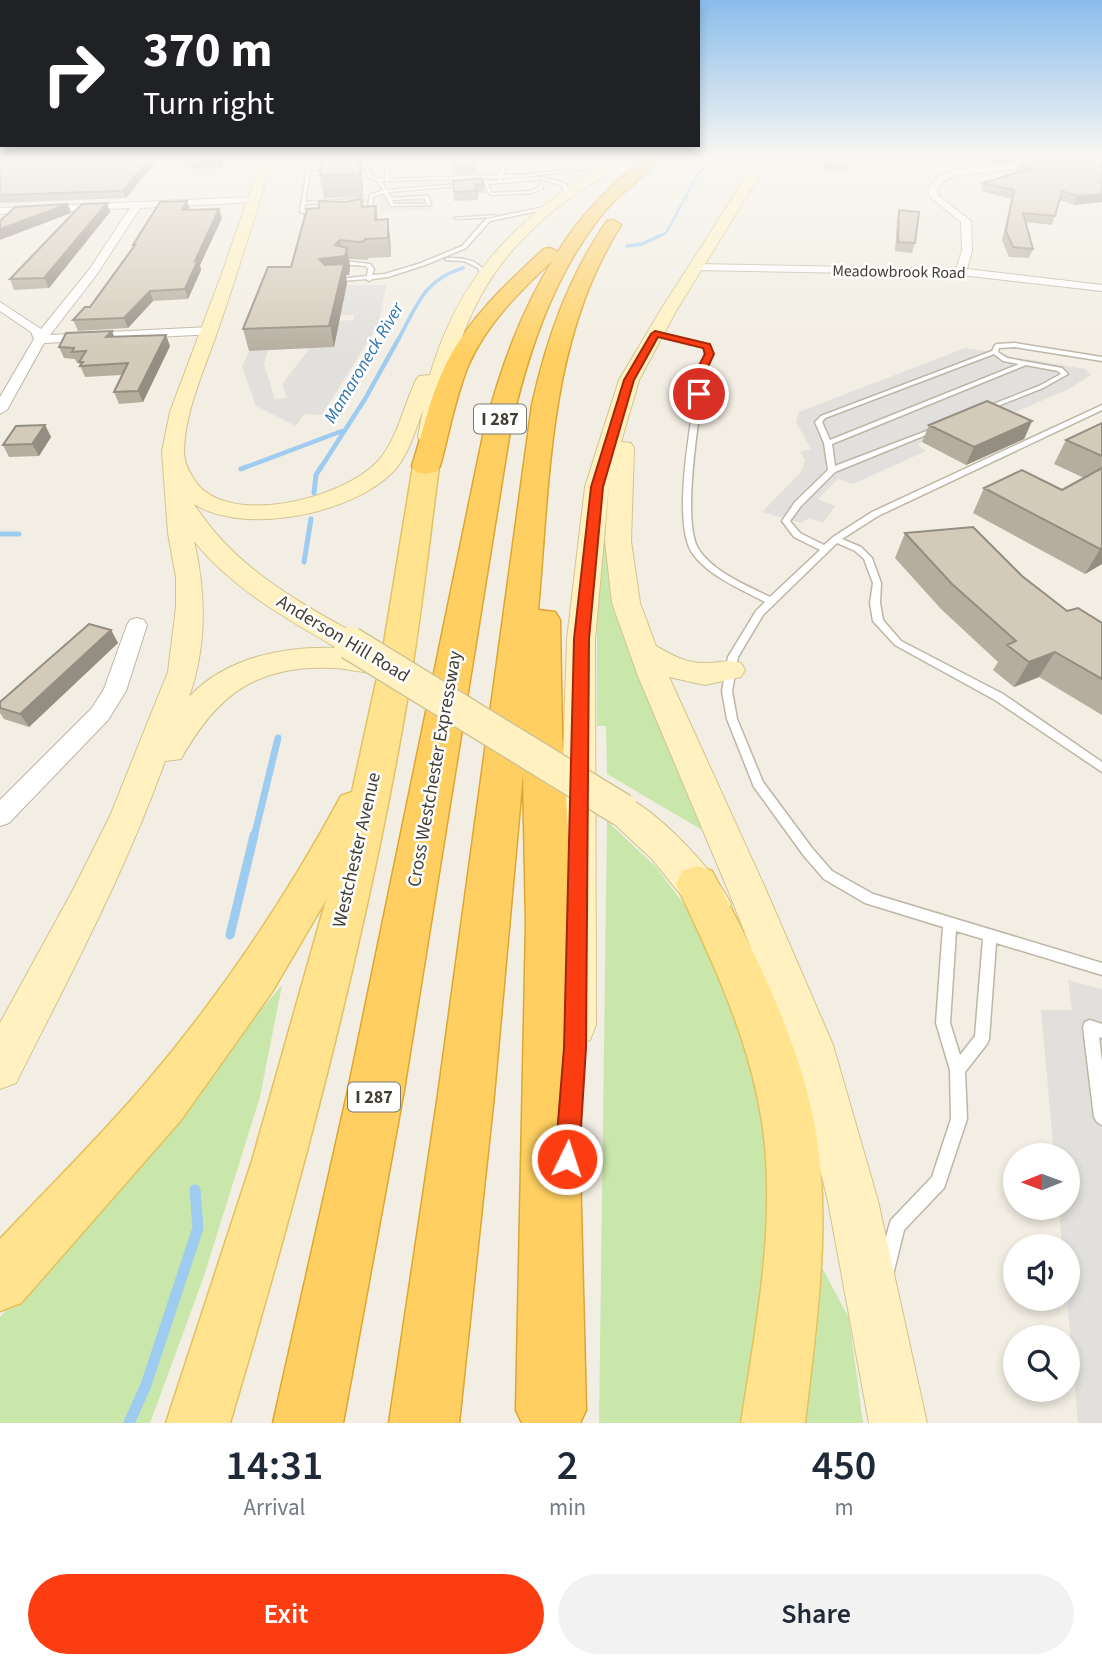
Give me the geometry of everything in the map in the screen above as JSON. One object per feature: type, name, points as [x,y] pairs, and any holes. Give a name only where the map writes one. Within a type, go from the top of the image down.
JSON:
[{"type":"highway","points":[[426,466],[457,365],[467,346],[491,314],[583,223]]},
{"type":"highway","name":"Cross Westchester Expressway","points":[[309,1423],[376,1090],[504,403],[517,356],[541,297],[566,250],[586,223]]},
{"type":"highway","name":"I 287","points":[[424,1423],[495,849],[540,433],[551,369],[566,318],[595,253],[615,223]]},
{"type":"highway","points":[[540,433],[548,540],[541,687],[550,923],[550,1416]]},
{"type":"main road","points":[[88,902],[128,816],[183,672],[190,607],[189,577],[180,533],[173,451],[180,412],[246,223]]},
{"type":"main road","name":"Westchester Avenue","points":[[198,1423],[277,1168],[353,873],[387,718],[405,615],[426,466],[433,392],[446,346],[468,298],[483,274],[513,237],[528,223]]},
{"type":"main road","points":[[550,1416],[575,1048],[582,639],[597,487],[629,380],[723,223]]},
{"type":"main road","points":[[654,336],[626,424],[619,486],[618,541],[626,603],[643,651],[811,1045],[853,1200],[898,1423]]},
{"type":"main road","points":[[176,480],[209,503],[264,512],[304,507],[358,489],[388,464],[422,388],[446,346]]},
{"type":"main road","name":"Anderson Hill Road","points":[[176,480],[192,524],[210,547],[233,566],[349,650],[384,664],[622,810],[665,848],[697,884],[751,955],[853,1200]]},
{"type":"main road","points":[[0,1067],[177,734],[208,697],[225,683],[267,663],[290,657],[349,650]]},
{"type":"main road","points":[[643,651],[671,669],[688,674],[711,675],[730,670]]},
{"type":"main road","points":[[0,1282],[163,1102],[256,977],[328,859],[355,805],[387,718]]},
{"type":"main road","points":[[697,884],[738,967],[756,1011],[785,1111],[793,1164],[792,1275],[773,1423]]},
{"type":"street","points":[[0,410],[40,339],[93,272],[125,223]]},
{"type":"street","points":[[961,272],[967,251],[966,223]]},
{"type":"street","name":"Meadowbrook Road","points":[[696,267],[961,272],[1102,288]]},
{"type":"street","points":[[0,306],[36,330],[40,339]]},
{"type":"street","points":[[40,339],[209,331]]},
{"type":"street","points":[[0,816],[100,714],[115,691],[137,625]]},
{"type":"lane","points":[[471,223],[478,230]]},
{"type":"lane","points":[[465,260],[461,253],[464,247],[485,223]]},
{"type":"lane","points":[[328,280],[386,276],[433,261],[464,247]]},
{"type":"lane","points":[[433,261],[465,260],[480,267],[483,274]]},
{"type":"lane","points":[[344,263],[368,265],[371,269],[369,279]]},
{"type":"lane","points":[[654,336],[707,346],[709,354],[702,369],[686,520],[692,546],[713,569],[771,601]]},
{"type":"lane","points":[[995,352],[997,346],[1015,345],[1102,359]]},
{"type":"lane","points":[[979,412],[1041,387],[1065,374],[1060,369],[1005,360],[995,352]]},
{"type":"lane","points":[[832,470],[828,443],[818,422],[823,417],[995,352]]},
{"type":"lane","points":[[828,443],[1023,365]]},
{"type":"lane","points":[[1102,407],[875,514],[835,539],[771,601],[742,638],[733,657],[727,691],[732,719],[758,784],[828,875],[850,890],[870,899],[1102,969]]},
{"type":"lane","points":[[825,549],[797,535],[786,521],[798,504],[832,470],[943,426]]},
{"type":"lane","points":[[835,539],[858,549],[868,558],[877,583],[874,603],[878,621],[898,643],[999,697],[1102,768]]},
{"type":"lane","points":[[876,1313],[897,1226],[938,1182],[959,1119],[957,1070],[943,1023],[950,923]]},
{"type":"lane","points":[[957,1070],[982,1040],[990,936]]},
{"type":"lane","points":[[1102,1031],[1090,1027],[1102,1117]]},
{"type":"green space","points":[[604,539],[610,540],[707,833],[607,774],[606,726],[597,726],[597,618]]},
{"type":"green space","points":[[607,821],[656,867],[698,923],[745,1018],[776,1175],[754,1423],[599,1423]]},
{"type":"green space","points":[[282,985],[260,1097],[203,1279],[150,1423],[0,1423],[0,1317]]},
{"type":"green space","points":[[821,1266],[849,1318],[863,1423],[801,1423]]},
{"type":"shaded area","points":[[347,285],[386,285],[379,323],[322,415],[304,414],[296,426],[256,406],[242,367],[249,351],[268,350],[264,364],[275,399],[287,398],[282,384],[310,348],[333,347],[339,321],[353,320],[354,315],[340,315]]},
{"type":"shaded area","points":[[965,348],[1007,354],[1012,359],[1026,362],[1027,359],[1085,369],[1091,375],[1069,389],[999,419],[986,415],[917,444],[926,451],[853,484],[838,479],[818,499],[835,506],[823,523],[809,518],[801,523],[762,512],[801,472],[805,460],[800,452],[811,449],[796,422],[799,412]]},
{"type":"shaded area","points":[[1068,980],[1102,989],[1102,1423],[1078,1423],[1076,1402],[1080,1402],[1080,1325],[1069,1325],[1068,1311],[1080,1311],[1080,1234],[1061,1234],[1060,1220],[1080,1220],[1080,1143],[1053,1143],[1041,1010],[1072,1010]]},
{"type":"building","points":[[0,223],[15,223],[0,229]]},
{"type":"building","points":[[63,223],[90,223],[44,278],[10,279]]},
{"type":"building","points":[[147,223],[212,223],[185,289],[150,291],[124,318],[73,320],[85,307],[90,307]]},
{"type":"building","points":[[303,223],[388,223],[388,238],[365,239],[359,242],[340,240],[335,245],[347,248],[345,256],[319,259],[325,265],[344,264],[329,326],[243,329],[268,267],[291,267]]},
{"type":"building","points":[[899,223],[918,223],[915,243],[898,242]]},
{"type":"building","points":[[1007,223],[1026,223],[1033,249],[1013,247],[1006,231]]},
{"type":"building","points":[[112,331],[106,337],[166,335],[138,391],[114,392],[128,363],[80,366],[83,362],[79,362],[86,351],[72,352],[74,348],[59,347],[66,333]]},
{"type":"building","points":[[987,401],[1032,421],[974,447],[929,425]]},
{"type":"building","points":[[1102,423],[1102,456],[1066,440]]},
{"type":"building","points":[[45,425],[32,444],[3,445],[16,426]]},
{"type":"building","points":[[1102,468],[1100,549],[984,488],[1022,470],[1062,490]]},
{"type":"building","points":[[973,527],[1022,576],[1067,611],[1078,608],[1102,623],[1102,679],[1055,652],[1029,662],[1007,645],[1016,641],[952,584],[905,533]]},
{"type":"building","points":[[89,624],[111,630],[20,714],[0,708],[0,702]]},
{"type":"waterway","name":"Mamaroneck River","points":[[655,238],[666,233],[671,223]]},
{"type":"waterway","name":"Mamaroneck River","points":[[627,246],[642,244],[659,236]]},
{"type":"waterway","name":"Mamaroneck River","points":[[398,340],[416,305],[430,287],[450,273],[463,268]]},
{"type":"waterway","name":"Mamaroneck River","points":[[320,469],[365,399],[399,338]]},
{"type":"waterway","points":[[246,467],[241,469],[342,431]]},
{"type":"waterway","name":"Mamaroneck River","points":[[314,493],[316,475],[321,467]]},
{"type":"waterway","name":"Mamaroneck River","points":[[304,562],[311,519]]},
{"type":"waterway","points":[[0,534],[19,534]]},
{"type":"waterway","name":"Mamaroneck River","points":[[254,837],[278,738]]},
{"type":"waterway","name":"Mamaroneck River","points":[[230,935],[254,835]]},
{"type":"waterway","name":"Mamaroneck River","points":[[129,1423],[146,1385],[198,1228],[195,1190]]},
{"type":"route","points":[[567,1159],[575,1048],[582,639],[597,487],[629,380],[655,334],[707,346],[709,354],[702,369],[699,394]]}]
